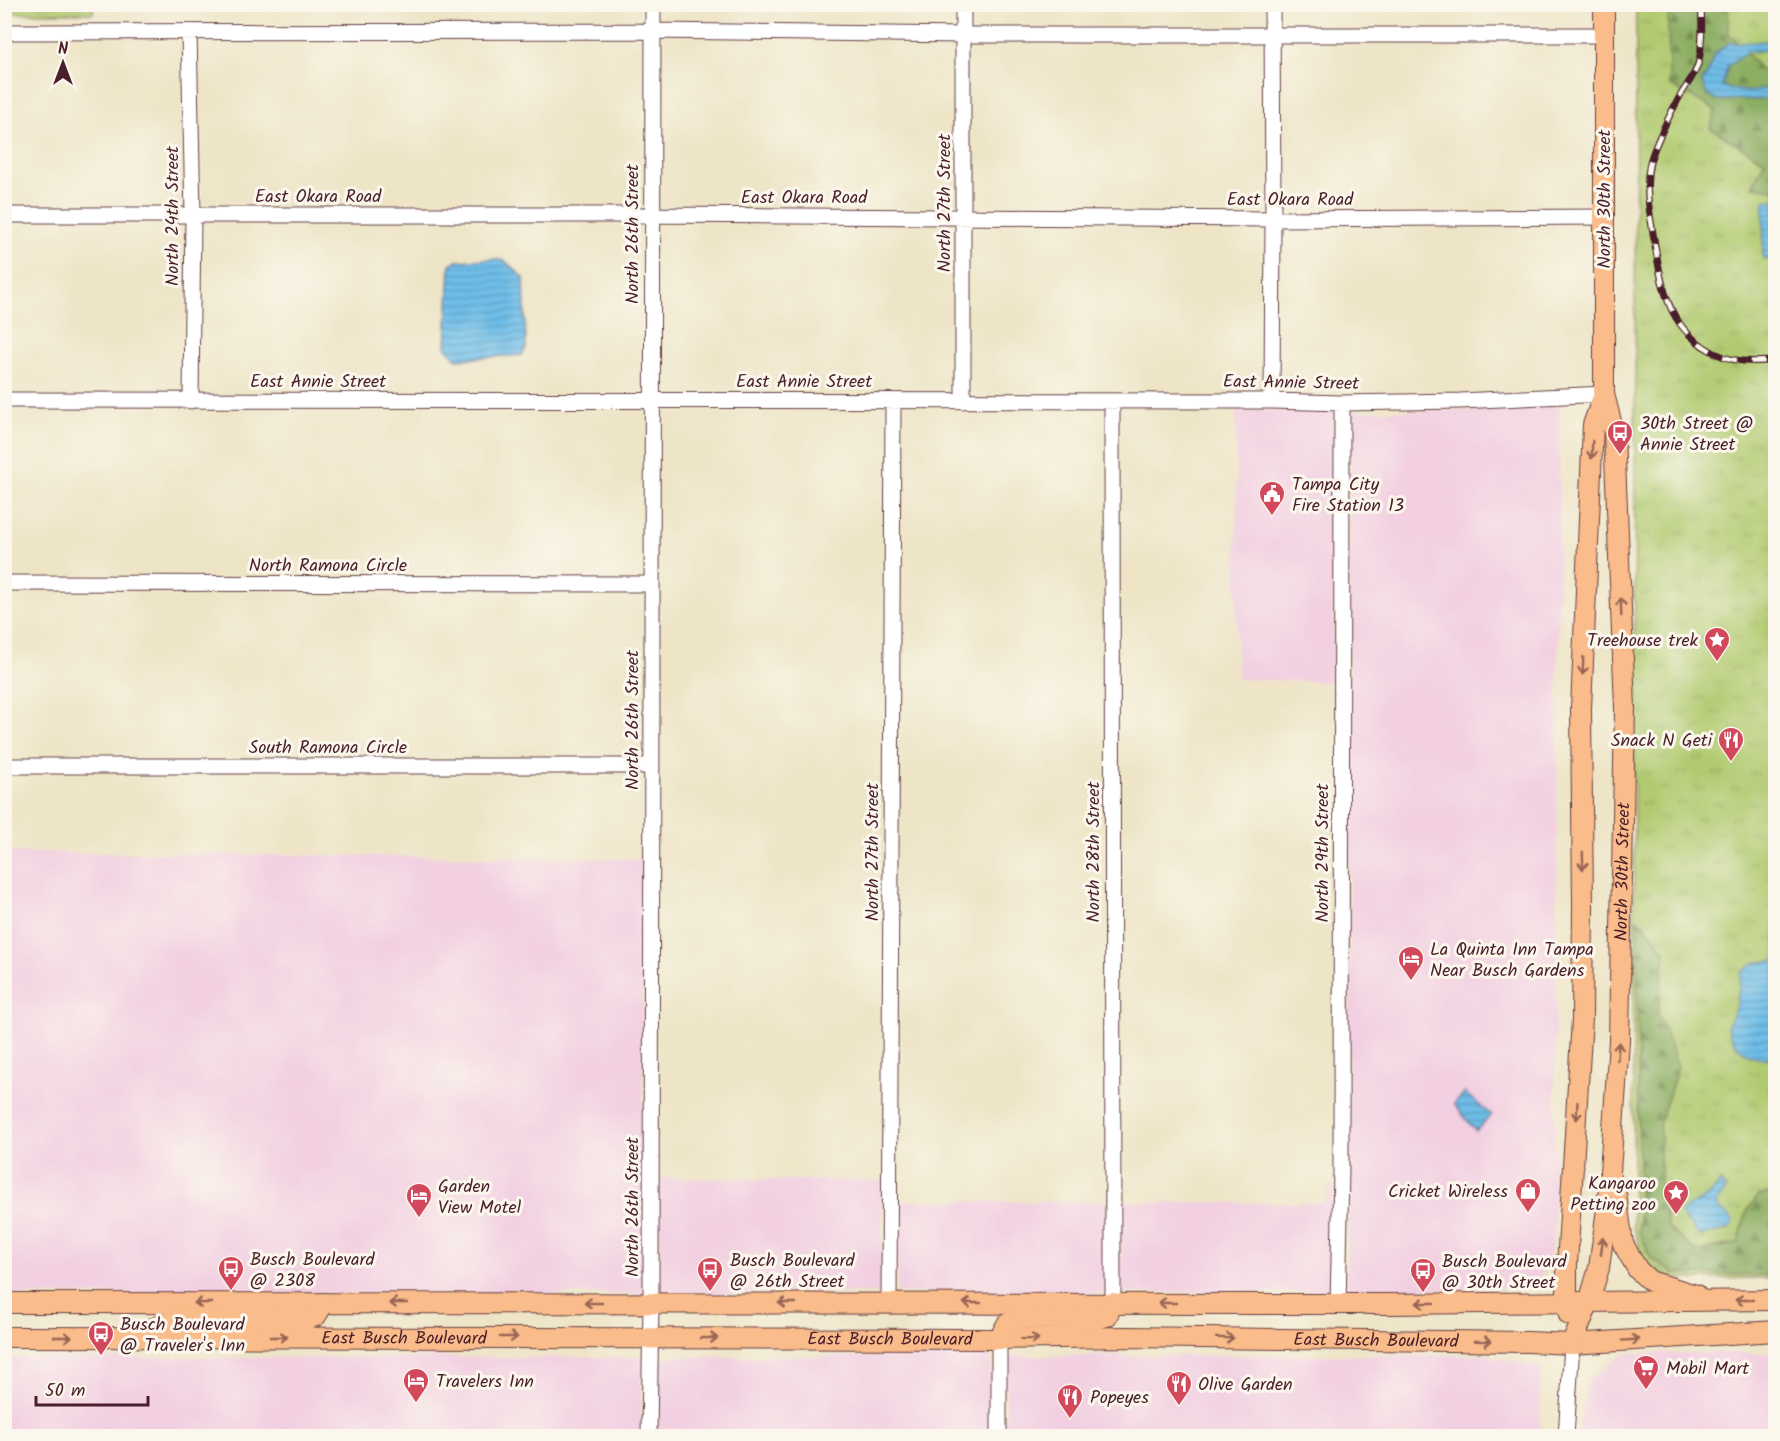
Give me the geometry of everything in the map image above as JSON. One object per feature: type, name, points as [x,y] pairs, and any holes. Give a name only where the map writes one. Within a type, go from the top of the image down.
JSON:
[{"type":"main road","name":"North 30th Street","points":[[1572,1344],[1589,1302],[1599,1268],[1608,1202],[1618,1041],[1625,708],[1614,433],[1604,394],[1604,4]]},
{"type":"main road","name":"North 30th Street","points":[[1572,1344],[1567,1302],[1567,1265],[1582,1019],[1584,905],[1582,685],[1593,425],[1604,394]]},
{"type":"main road","points":[[1611,1149],[1623,1244],[1638,1270],[1650,1281],[1713,1300]]},
{"type":"main road","name":"East Busch Boulevard","points":[[4,1303],[1338,1304],[1776,1300]]},
{"type":"main road","points":[[128,1337],[175,1320],[308,1319],[316,1316],[324,1303]]},
{"type":"main road","points":[[999,1339],[1007,1324],[1017,1319],[1099,1318],[1107,1316],[1113,1303]]},
{"type":"main road","name":"East Busch Boulevard","points":[[4,1337],[1162,1338],[1572,1344],[1776,1331]]},
{"type":"street","name":"North 26th Street","points":[[649,1437],[653,4]]},
{"type":"street","name":"North 27th Street","points":[[963,4],[963,401]]},
{"type":"street","points":[[1272,4],[1274,219],[1272,401]]},
{"type":"street","points":[[4,32],[653,31],[963,35],[1604,35]]},
{"type":"street","name":"North 24th Street","points":[[189,32],[193,215],[191,401]]},
{"type":"street","name":"East Okara Road","points":[[4,215],[651,215],[1274,219],[1604,217]]},
{"type":"street","name":"East Annie Street","points":[[4,400],[1342,402],[1460,401],[1604,394]]},
{"type":"street","name":"North 27th Street","points":[[890,1304],[893,401]]},
{"type":"street","name":"North 28th Street","points":[[1112,401],[1113,1303]]},
{"type":"street","name":"North 29th Street","points":[[1338,1304],[1341,1137],[1342,402]]},
{"type":"street","name":"North Ramona Circle","points":[[4,583],[651,584]]},
{"type":"street","name":"South Ramona Circle","points":[[4,766],[651,766]]},
{"type":"street","points":[[999,1339],[999,1437]]},
{"type":"street","name":"North 30th Street","points":[[1566,1437],[1572,1344]]},
{"type":"shaded area","points":[[1560,405],[1554,1229],[1549,1264],[1532,1288],[1346,1291],[1349,1174],[1350,411],[1460,410]]},
{"type":"shaded area","points":[[1236,410],[1334,411],[1334,682],[1237,679]]},
{"type":"shaded area","points":[[5,852],[643,859],[643,1294],[327,1294],[323,1291],[320,1294],[5,1295]]},
{"type":"shaded area","points":[[659,1178],[882,1181],[882,1293],[659,1294]]},
{"type":"shaded area","points":[[1328,1187],[1333,1187],[1331,1292],[1121,1293],[1121,1202],[1321,1203],[1327,1198]]},
{"type":"shaded area","points":[[898,1199],[902,1201],[1106,1202],[1106,1293],[897,1293]]},
{"type":"shaded area","points":[[1625,1353],[1775,1353],[1775,1436],[1577,1436],[1589,1379]]},
{"type":"shaded area","points":[[1486,1355],[1541,1368],[1540,1436],[1006,1436],[1006,1356]]},
{"type":"shaded area","points":[[991,1356],[991,1436],[657,1436],[658,1357]]},
{"type":"shaded area","points":[[642,1357],[641,1436],[5,1436],[5,1358]]},
{"type":"green space","points":[[5,4],[93,5],[93,13],[5,13]]},
{"type":"green space","points":[[1636,5],[1775,5],[1775,1278],[1673,1279],[1643,1259],[1633,1226]]},
{"type":"green space","points":[[1668,5],[1728,5],[1728,32],[1762,71],[1775,67],[1775,189],[1752,186],[1765,161],[1710,128],[1716,110],[1669,85]]},
{"type":"green space","points":[[1637,919],[1665,951],[1658,1013],[1678,1067],[1660,1122],[1660,1185],[1668,1228],[1696,1251],[1738,1243],[1747,1210],[1758,1196],[1775,1191],[1775,1275],[1675,1274],[1651,1259],[1639,1231]]},
{"type":"water","points":[[1775,40],[1775,49],[1747,52],[1728,66],[1722,86],[1750,92],[1763,89],[1775,82],[1775,99],[1716,100],[1707,95],[1702,81],[1707,75],[1714,55],[1728,43]]},
{"type":"water","points":[[1775,200],[1775,260],[1763,259],[1764,201]]},
{"type":"water","points":[[493,259],[505,261],[524,278],[526,348],[522,355],[457,359],[446,348],[450,264],[457,261]]},
{"type":"water","points":[[1775,960],[1775,1056],[1759,1058],[1745,1053],[1730,1036],[1727,1028],[1737,1004],[1741,973],[1754,963]]},
{"type":"water","points":[[1465,1093],[1491,1115],[1476,1131],[1454,1104]]},
{"type":"water","points":[[1720,1182],[1726,1189],[1716,1203],[1717,1208],[1733,1221],[1729,1229],[1700,1236],[1680,1214],[1687,1207],[1707,1197]]},
{"type":"railway","points":[[1701,4],[1700,58],[1695,72],[1664,128],[1652,155],[1648,172],[1648,201],[1659,269],[1671,310],[1696,341],[1714,353],[1733,360],[1776,361]]},
{"type":"place","name":"30th Street @ Annie Street","points":[[1620,456]]},
{"type":"place","name":"Tampa City Fire Station 13","points":[[1272,517]]},
{"type":"place","name":"Treehouse trek","points":[[1717,663]]},
{"type":"place","name":"Snack N Geti","points":[[1731,763]]},
{"type":"place","name":"La Quinta Inn Tampa Near Busch Gardens","points":[[1411,982]]},
{"type":"place","name":"Cricket Wireless","points":[[1528,1214]]},
{"type":"place","name":"Kangaroo Petting zoo","points":[[1676,1216]]},
{"type":"place","name":"Garden View Motel","points":[[419,1219]]},
{"type":"place","name":"Busch Boulevard @ 2308","points":[[231,1292]]},
{"type":"place","name":"Busch Boulevard @ 26th Street","points":[[710,1293]]},
{"type":"place","name":"Busch Boulevard @ 30th Street","points":[[1423,1294]]},
{"type":"place","name":"Busch Boulevard @ Traveler's Inn","points":[[101,1357]]},
{"type":"place","name":"Mobil Mart","points":[[1646,1391]]},
{"type":"place","name":"Travelers Inn","points":[[416,1404]]},
{"type":"place","name":"Olive Garden","points":[[1179,1407]]},
{"type":"place","name":"Popeyes","points":[[1070,1420]]}]
